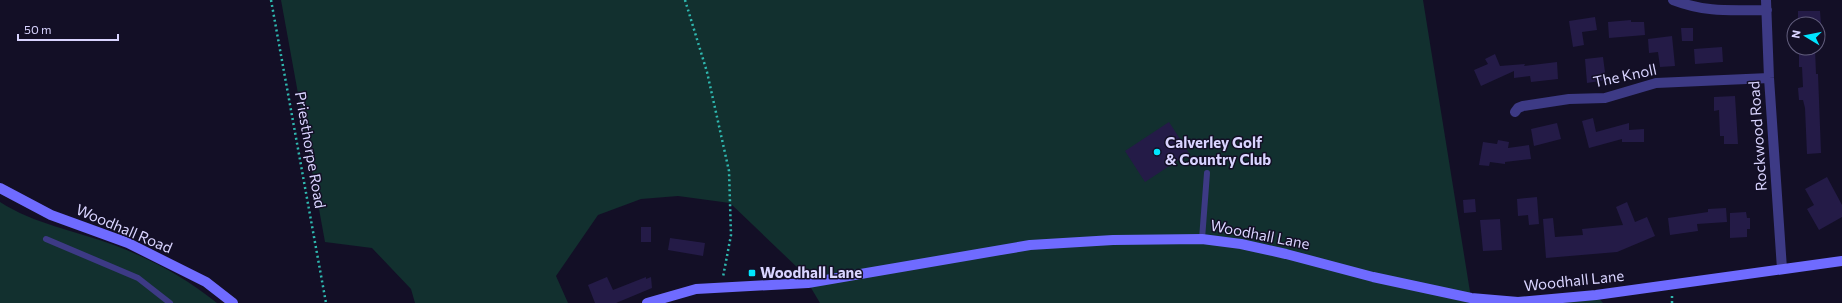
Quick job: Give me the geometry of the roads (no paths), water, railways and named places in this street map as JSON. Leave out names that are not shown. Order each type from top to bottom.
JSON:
[{"type":"street","points":[[1673,0],[1693,8],[1712,11],[1766,5]]},
{"type":"street","name":"Rockwood Road","points":[[1766,5],[1769,78],[1782,270]]},
{"type":"street","name":"The Knoll","points":[[1515,112],[1518,108],[1523,106],[1569,99],[1605,98],[1656,83],[1769,78]]},
{"type":"street","name":"Woodhall Road","points":[[0,188],[51,215],[128,244],[206,282],[233,303]]},
{"type":"street","name":"Woodhall Lane","points":[[646,303],[696,289],[808,283],[1030,245],[1113,240],[1202,239],[1241,244],[1271,250],[1373,277],[1471,298],[1518,302],[1596,295],[1842,261]]},
{"type":"lane","points":[[1202,239],[1207,173]]},
{"type":"lane","points":[[46,238],[138,278],[170,303]]},
{"type":"place","name":"Calverley Golf & Country Club","points":[[1157,152]]},
{"type":"place","name":"Woodhall Lane","points":[[752,273]]}]
